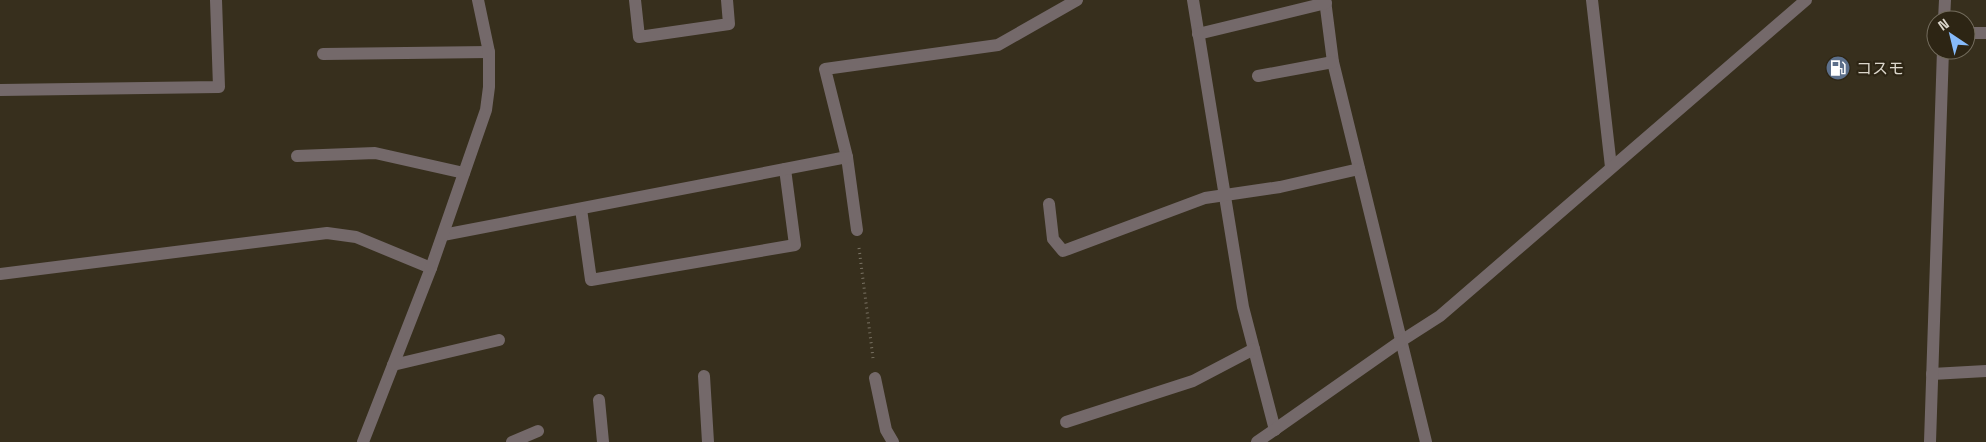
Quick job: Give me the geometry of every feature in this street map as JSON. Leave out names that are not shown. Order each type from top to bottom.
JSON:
[{"type":"street","points":[[0,90],[218,87],[216,0]]},
{"type":"street","points":[[363,442],[431,268],[486,110],[489,87],[489,52],[478,0]]},
{"type":"street","points":[[635,0],[639,37],[729,24],[727,0]]},
{"type":"street","points":[[857,230],[847,157],[825,69],[998,45],[1077,0]]},
{"type":"street","points":[[1193,0],[1243,307],[1275,430]]},
{"type":"street","points":[[1592,0],[1611,167]]},
{"type":"street","points":[[1257,442],[1440,316],[1806,0]]},
{"type":"street","points":[[1198,34],[1326,1],[1333,62],[1426,442]]},
{"type":"street","points":[[323,54],[489,52]]},
{"type":"street","points":[[1930,442],[1943,60]]},
{"type":"street","points":[[1258,76],[1333,62]]},
{"type":"street","points":[[297,156],[376,153],[464,173]]},
{"type":"street","points":[[443,235],[847,157]]},
{"type":"street","points":[[1049,204],[1053,239],[1063,251],[1206,198],[1225,197],[1280,187],[1359,169]]},
{"type":"street","points":[[580,208],[591,280],[795,245],[785,170]]},
{"type":"street","points":[[0,274],[327,233],[356,237],[431,268]]},
{"type":"street","points":[[393,365],[499,340]]},
{"type":"street","points":[[1066,422],[1194,381],[1254,349]]},
{"type":"street","points":[[1932,374],[1986,371]]},
{"type":"street","points":[[704,376],[708,442]]},
{"type":"street","points":[[875,378],[886,430],[893,442]]},
{"type":"street","points":[[599,400],[603,442]]},
{"type":"street","points":[[512,442],[538,431]]},
{"type":"path","points":[[857,230],[875,378]]},
{"type":"place","name":"コスモ","points":[[1838,68]]}]
